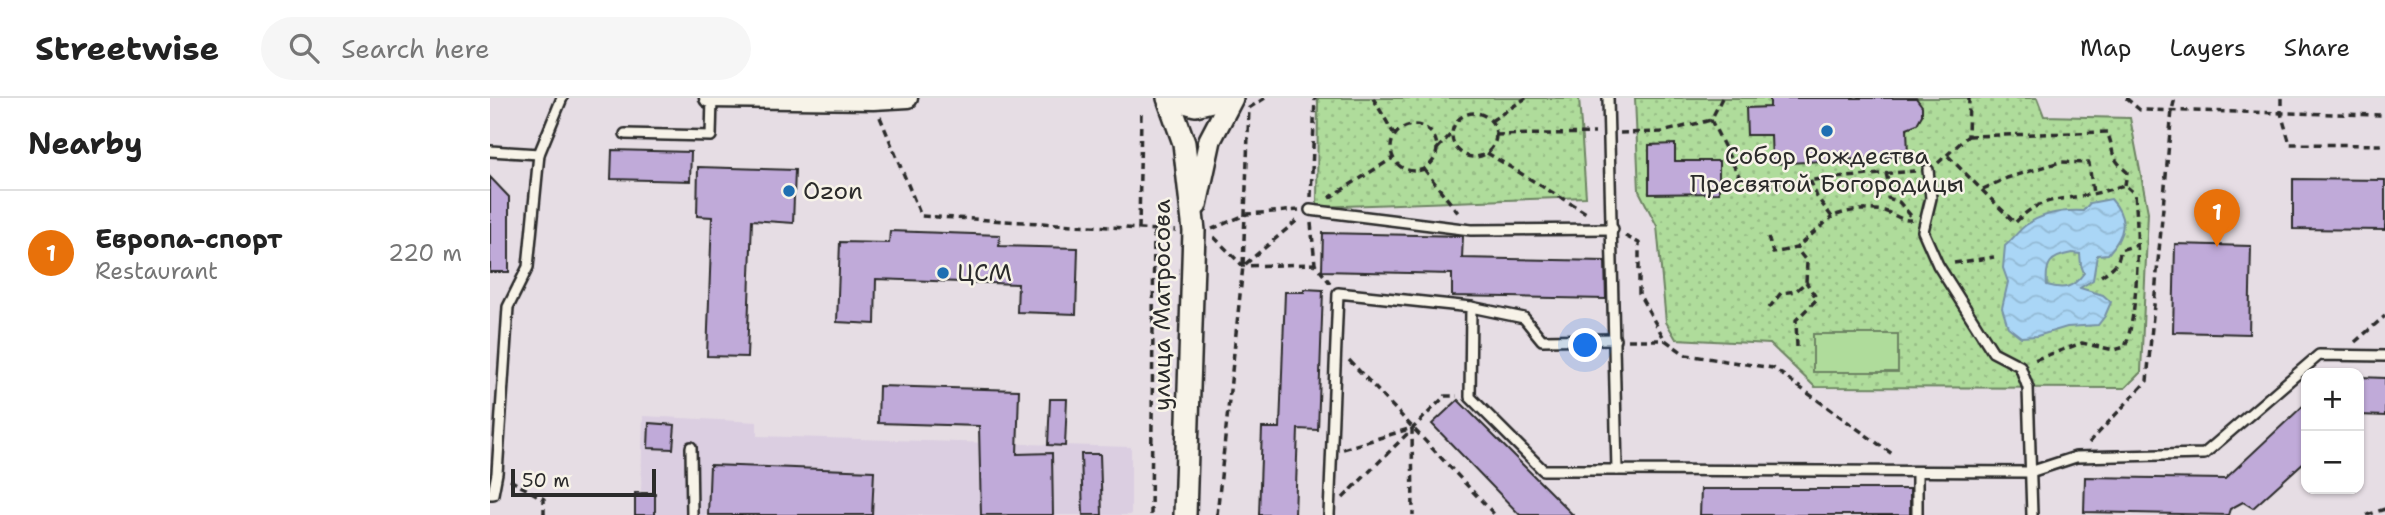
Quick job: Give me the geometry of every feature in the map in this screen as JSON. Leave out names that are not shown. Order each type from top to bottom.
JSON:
[{"type":"street","points":[[710,98],[908,98]]},
{"type":"street","points":[[1169,98],[1195,104],[1224,98]]},
{"type":"street","name":"улица Матросова","points":[[1169,98],[1184,143],[1193,226],[1185,515]]},
{"type":"street","points":[[1193,226],[1210,140],[1232,98]]},
{"type":"lane","points":[[490,494],[493,494],[497,473],[508,307],[528,267],[539,154],[562,98]]},
{"type":"lane","points":[[625,134],[711,136],[710,98]]},
{"type":"lane","points":[[1608,98],[1617,470]]},
{"type":"lane","points":[[490,151],[539,154]]},
{"type":"lane","points":[[1928,170],[1931,198],[1923,231],[1938,265],[1993,352],[2020,366],[2028,388],[2032,515]]},
{"type":"lane","points":[[1310,210],[1471,230],[1612,229]]},
{"type":"lane","points":[[1329,514],[1338,293],[1471,307],[1524,318],[1542,340],[1615,339]]},
{"type":"lane","points":[[1471,307],[1470,397],[1543,470],[2030,472],[2076,457],[2204,454],[2319,355],[2385,356]]},
{"type":"lane","points":[[691,447],[692,515]]},
{"type":"lane","points":[[1917,472],[1917,515]]},
{"type":"path","points":[[1217,515],[1243,266],[1249,108],[1265,98]]},
{"type":"path","points":[[1315,98],[1310,210],[1315,264],[1338,293]]},
{"type":"path","points":[[1373,98],[1394,134]]},
{"type":"path","points":[[1491,121],[1526,98]]},
{"type":"path","points":[[1496,135],[1662,132],[1711,120],[1722,98]]},
{"type":"path","points":[[1968,136],[1969,98]]},
{"type":"path","points":[[2126,98],[2140,110],[2385,115]]},
{"type":"path","points":[[2076,457],[2147,381],[2175,98]]},
{"type":"path","points":[[2281,98],[2281,113],[2290,144],[2385,145]]},
{"type":"path","points":[[873,100],[921,216],[1154,231],[1193,226]]},
{"type":"path","points":[[1139,229],[1142,114]]},
{"type":"path","points":[[1437,149],[1435,138],[1423,126],[1406,126],[1394,134],[1391,146],[1393,158],[1399,166],[1406,170],[1424,169],[1451,134],[1455,122],[1467,114],[1480,114],[1491,121],[1496,135],[1494,146],[1487,153],[1475,158],[1463,155],[1455,149],[1451,134]]},
{"type":"path","points":[[1711,120],[1744,186],[1928,170],[1948,156],[1968,136],[2107,132],[2111,152],[2127,173],[2125,185]]},
{"type":"path","points":[[1487,153],[1639,243],[1639,294],[1665,340],[1686,355],[1773,368],[1917,472]]},
{"type":"path","points":[[1948,156],[2015,223],[2029,208],[2060,198],[2093,194],[2125,185]]},
{"type":"path","points":[[1243,266],[1310,210],[1393,158]]},
{"type":"path","points":[[1983,189],[2007,178],[2060,162],[2089,163],[2093,194]]},
{"type":"path","points":[[1424,169],[1471,230]]},
{"type":"path","points":[[1768,237],[1773,253],[1797,247],[1832,217],[1845,211],[1885,211],[1903,220],[1914,219],[1899,202],[1888,198],[1886,173]]},
{"type":"path","points":[[1810,180],[1816,197],[1832,217]]},
{"type":"path","points":[[2020,366],[2082,343],[2114,350],[2125,347],[2132,330],[2137,245],[2136,194],[2125,185]]},
{"type":"path","points":[[1310,210],[1247,214],[1207,231],[1243,266],[1315,264]]},
{"type":"path","points":[[1151,515],[1154,231]]},
{"type":"path","points":[[2101,276],[2120,259],[2120,250],[2137,245]]},
{"type":"path","points":[[1797,247],[1807,262],[1806,282],[1817,299],[1796,320],[1797,347]]},
{"type":"path","points":[[1938,265],[1994,257]]},
{"type":"path","points":[[1769,308],[1781,293],[1797,290],[1806,282]]},
{"type":"path","points":[[2339,355],[2385,316]]},
{"type":"path","points":[[1615,339],[1665,340]]},
{"type":"path","points":[[1335,345],[1495,515]]},
{"type":"path","points":[[1329,514],[1445,396],[1470,397]]},
{"type":"path","points":[[1331,453],[1412,428]]},
{"type":"path","points":[[1412,428],[1413,515]]},
{"type":"path","points":[[497,473],[544,499],[544,515]]},
{"type":"path","points":[[2367,515],[2385,509]]},
{"type":"shaded area","points":[[643,416],[757,422],[757,436],[1131,447],[1131,515],[656,515],[656,491],[641,491]]},
{"type":"green space","points":[[1318,98],[1579,98],[1586,197],[1317,207]]},
{"type":"green space","points":[[1635,98],[2037,98],[2044,116],[2130,118],[2148,212],[2141,372],[2125,388],[1815,387],[1770,344],[1676,339],[1666,322],[1657,226],[1639,191]]},
{"type":"green space","points":[[1813,334],[1898,334],[1898,372],[1813,372]]},
{"type":"water","points":[[2111,199],[2121,213],[2123,227],[2108,254],[2097,255],[2093,280],[2080,288],[2103,295],[2111,302],[2105,316],[2098,325],[2067,327],[2037,336],[2021,337],[2008,327],[2002,308],[2008,282],[2003,268],[2005,246],[2032,221],[2068,211],[2083,211],[2090,203]],"holes":[[[2072,253],[2080,254],[2084,273],[2076,282],[2063,287],[2047,285],[2050,262]]]},
{"type":"building","name":"Собор Рождества Пресвятой Богородицы","points":[[1770,98],[1916,98],[1922,106],[1922,115],[1917,124],[1907,128],[1908,156],[1772,164],[1771,135],[1747,135],[1746,108],[1770,107]]},
{"type":"building","points":[[1675,144],[1675,161],[1719,161],[1719,193],[1649,194],[1649,145]]},
{"type":"building","points":[[612,150],[691,152],[690,181],[611,179]]},
{"type":"building","points":[[698,167],[795,170],[793,223],[752,220],[747,357],[707,356],[712,217],[697,216]]},
{"type":"building","points":[[490,177],[509,197],[509,272],[490,272]]},
{"type":"building","points":[[2293,179],[2385,180],[2385,230],[2293,229]]},
{"type":"building","name":"ЦСМ","points":[[890,231],[1000,235],[999,246],[1078,248],[1076,314],[1017,312],[1018,284],[876,279],[875,324],[837,322],[840,242],[889,243]]},
{"type":"building","points":[[1323,233],[1463,236],[1462,258],[1605,261],[1606,299],[1452,296],[1452,274],[1322,271]]},
{"type":"building","points":[[2175,244],[2251,246],[2249,334],[2173,332]]},
{"type":"building","points":[[1304,289],[1323,290],[1318,430],[1298,429],[1295,515],[1259,515],[1262,428],[1280,428],[1285,292],[1304,292]]},
{"type":"building","points":[[2364,377],[2385,378],[2385,416],[2364,415]]},
{"type":"building","points":[[879,386],[1019,390],[1017,454],[1052,453],[1053,515],[981,515],[979,426],[878,423]]},
{"type":"building","points":[[1050,399],[1067,399],[1065,446],[1048,445]]},
{"type":"building","points":[[1458,400],[1573,515],[1520,515],[1432,424]]},
{"type":"building","points":[[2301,408],[2301,465],[2253,508],[2243,502],[2230,509],[2228,515],[2084,512],[2085,477],[2225,479]]},
{"type":"building","points":[[649,423],[675,425],[673,449],[648,448]]},
{"type":"building","points":[[1081,454],[1100,454],[1102,515],[1083,515]]},
{"type":"building","points":[[710,465],[874,471],[872,515],[708,515]]},
{"type":"building","points":[[1701,489],[1910,489],[1910,515],[1700,515]]},
{"type":"building","points":[[635,493],[655,493],[655,515],[635,515]]},
{"type":"place","name":"Собор Рождества Пресвятой Богородицы","points":[[1827,131]]},
{"type":"place","name":"Ozon","points":[[789,191]]},
{"type":"place","name":"Европа-спорт","points":[[2217,247]]},
{"type":"place","name":"ЦСМ","points":[[943,273]]}]
